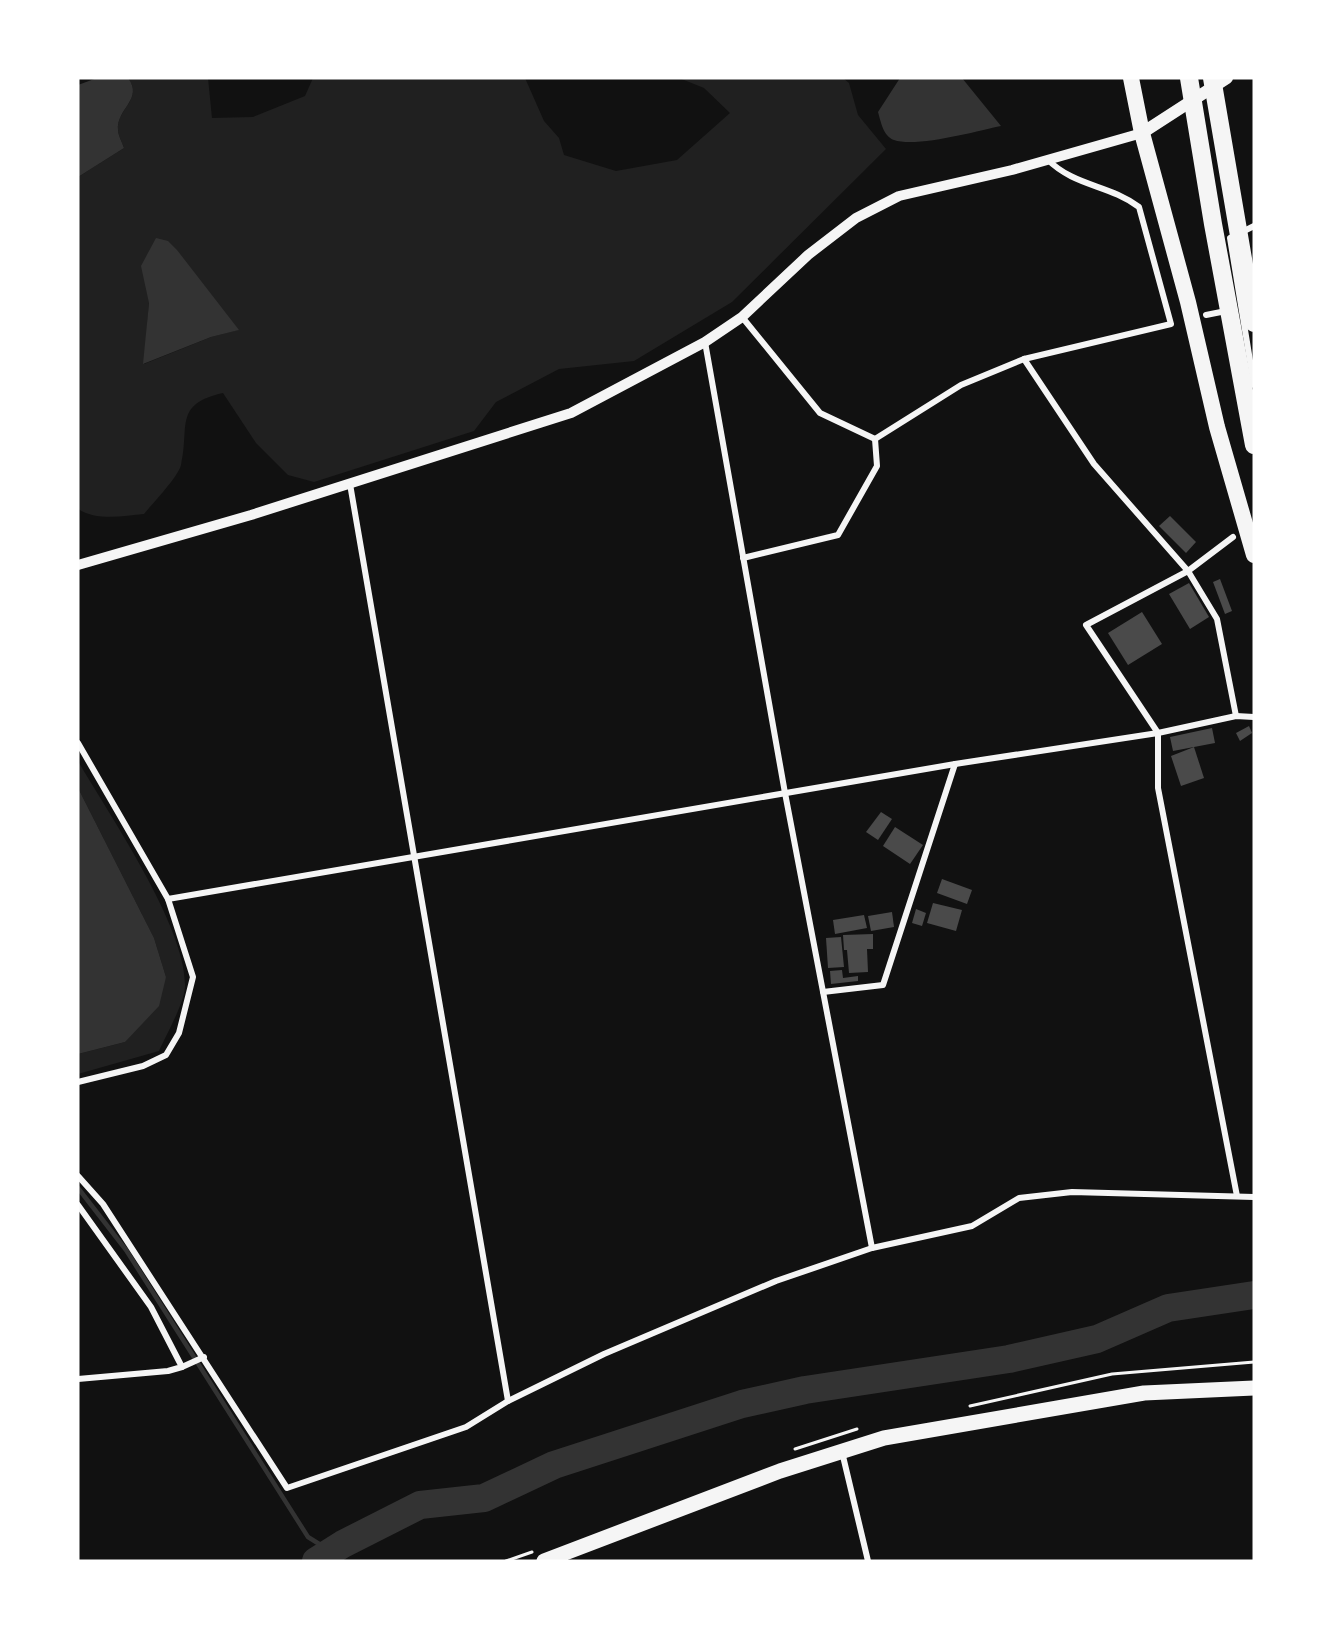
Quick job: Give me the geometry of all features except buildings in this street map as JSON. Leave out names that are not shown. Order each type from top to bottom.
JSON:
[{"type":"highway","points":[[1131,78],[1142,133],[1188,302],[1217,427],[1254,555]]},
{"type":"highway","points":[[1189,78],[1254,445]]},
{"type":"highway","points":[[1212,78],[1254,323]]},
{"type":"main road","points":[[1142,133],[1227,78]]},
{"type":"main road","points":[[544,1561],[780,1471],[884,1438],[1144,1393],[1254,1388]]},
{"type":"street","points":[[78,565],[350,484],[571,413],[705,342],[742,317],[808,255],[856,218],[899,196],[1142,133]]},
{"type":"street","points":[[875,439],[961,385],[1024,359],[1171,324],[1138,207],[1125,196],[1062,174],[1047,159]]},
{"type":"street","points":[[1254,226],[1230,238],[1254,385]]},
{"type":"street","points":[[1206,315],[1241,307]]},
{"type":"street","points":[[742,317],[820,413],[875,439]]},
{"type":"street","points":[[705,342],[785,793],[872,1248]]},
{"type":"street","points":[[1024,359],[1094,464],[1188,571],[1217,619],[1236,716]]},
{"type":"street","points":[[743,558],[838,535],[877,466],[875,439]]},
{"type":"street","points":[[350,484],[508,1401]]},
{"type":"street","points":[[1233,537],[1188,571],[1086,625],[1158,733],[1158,788],[1237,1196]]},
{"type":"street","points":[[168,899],[955,764],[1158,733],[1236,716],[1254,717]]},
{"type":"street","points":[[78,743],[168,899],[194,977],[179,1033],[166,1055],[144,1065],[78,1082]]},
{"type":"street","points":[[824,992],[883,985],[955,764]]},
{"type":"street","points":[[78,1176],[103,1204],[287,1488],[466,1427],[508,1401],[604,1354],[776,1281],[872,1248],[972,1226],[1019,1198],[1072,1192],[1254,1197]]},
{"type":"street","points":[[78,1205],[151,1307],[185,1366]]},
{"type":"street","points":[[78,1379],[168,1371],[202,1358]]},
{"type":"street","points":[[842,1451],[868,1561]]},
{"type":"shaded area","points":[[97,78],[128,78],[132,85],[131,98],[119,123],[118,132],[124,148],[78,177],[78,85]]},
{"type":"shaded area","points":[[128,78],[208,78],[212,118],[253,117],[305,96],[313,78],[525,78],[544,121],[559,138],[564,155],[616,171],[677,160],[730,113],[704,88],[679,78],[843,78],[849,83],[858,115],[886,149],[732,302],[634,361],[559,369],[496,402],[474,431],[314,482],[288,475],[256,443],[223,393],[207,398],[190,411],[179,470],[144,514],[102,516],[85,513],[78,509],[78,177],[124,148],[118,132],[119,123],[131,98],[132,85]],"holes":[[[149,303],[238,330],[211,337],[144,364]]]},
{"type":"shaded area","points":[[900,78],[962,78],[1001,126],[917,142],[894,140],[885,132],[878,112]]},
{"type":"shaded area","points":[[156,238],[168,241],[177,250],[239,330],[211,337],[143,364],[149,303],[141,266]]},
{"type":"shaded area","points":[[78,761],[126,840],[160,903],[182,962],[185,987],[178,1011],[159,1051],[78,1074],[78,1054],[125,1042],[166,977],[154,938],[78,788]]},
{"type":"shaded area","points":[[78,788],[154,938],[166,977],[159,1006],[125,1042],[78,1054]]},
{"type":"waterway","points":[[78,1188],[126,1250],[308,1537],[324,1547],[343,1544]]},
{"type":"waterway","points":[[316,1561],[343,1544],[420,1505],[484,1498],[554,1465],[742,1404],[805,1390],[1009,1359],[1097,1339],[1168,1308],[1254,1295]]}]
